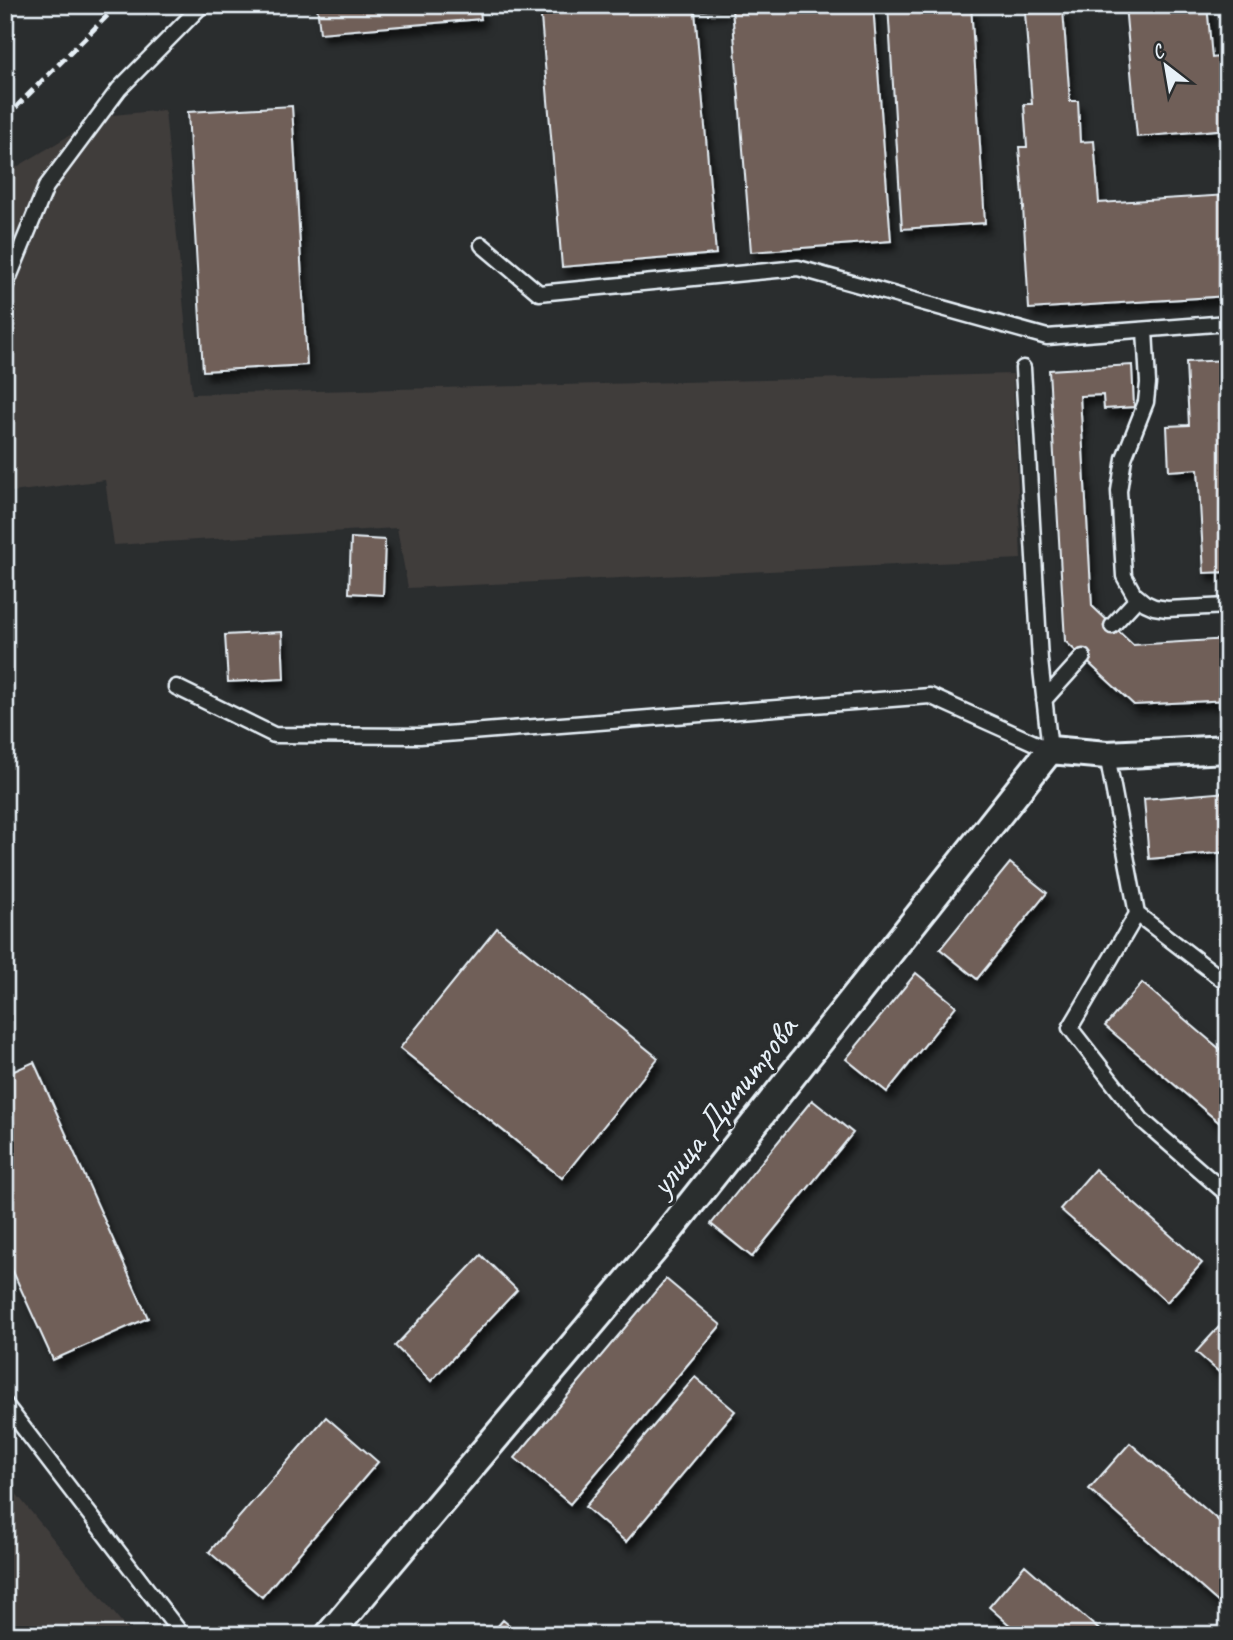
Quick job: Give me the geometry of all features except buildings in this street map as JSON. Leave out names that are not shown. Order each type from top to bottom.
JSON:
[{"type":"street","points":[[1050,750],[1107,755],[1228,749]]},
{"type":"street","name":"улица Димитрова","points":[[329,1635],[662,1240],[1050,750]]},
{"type":"lane","points":[[5,287],[47,187],[119,89],[202,5]]},
{"type":"lane","points":[[482,245],[539,293],[799,268],[1048,337],[1228,323]]},
{"type":"lane","points":[[1144,330],[1148,383],[1146,402],[1127,450],[1119,491],[1124,576],[1130,590],[1154,607],[1167,609],[1228,606]]},
{"type":"lane","points":[[1023,368],[1040,660],[1050,750]]},
{"type":"lane","points":[[1112,626],[1138,598]]},
{"type":"lane","points":[[1044,699],[1083,657]]},
{"type":"lane","points":[[176,687],[274,735],[420,736],[930,696],[1050,750]]},
{"type":"lane","points":[[1107,755],[1137,914],[1070,1028],[1142,1120],[1228,1195]]},
{"type":"lane","points":[[1137,914],[1228,984]]},
{"type":"lane","points":[[5,1404],[182,1635]]},
{"type":"shaded area","points":[[165,110],[192,394],[1013,374],[1021,559],[408,588],[397,528],[114,545],[105,480],[5,493],[5,174],[102,116]]},
{"type":"shaded area","points":[[5,1480],[132,1635],[5,1635]]},
{"type":"railway","points":[[5,118],[118,5]]}]
